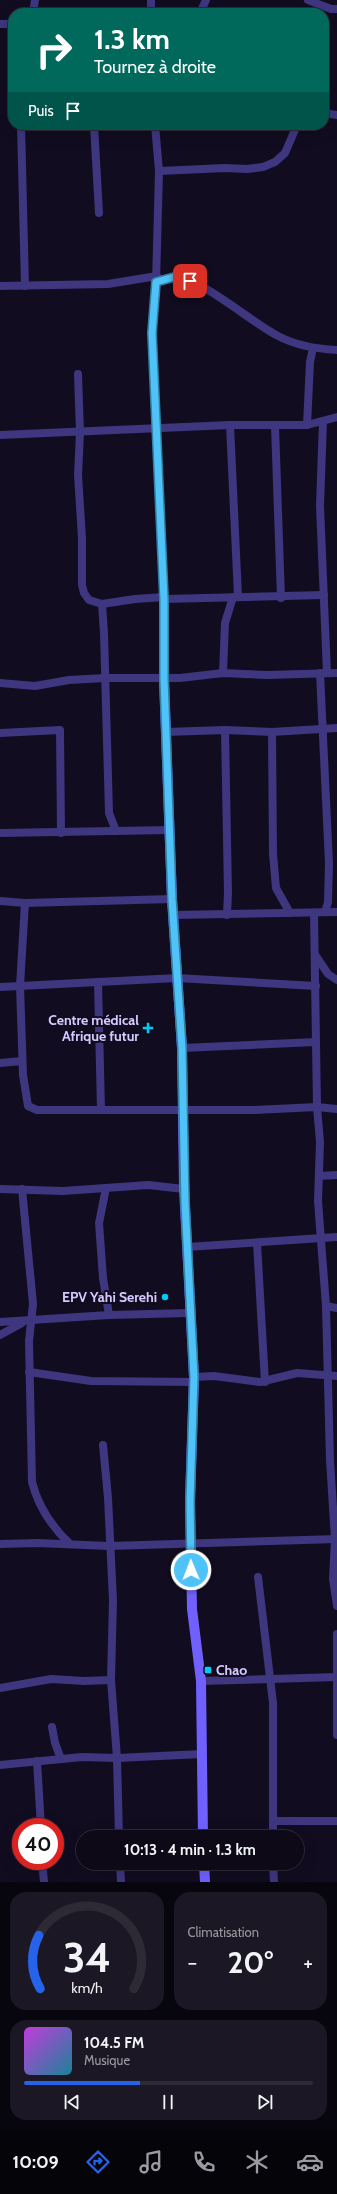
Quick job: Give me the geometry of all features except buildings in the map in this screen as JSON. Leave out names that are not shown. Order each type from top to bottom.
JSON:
[{"type":"street","points":[[308,0],[318,8]]},
{"type":"street","points":[[21,130],[25,286]]},
{"type":"street","points":[[94,130],[99,213]]},
{"type":"street","points":[[155,130],[159,171],[157,279],[152,333],[164,598],[164,679],[172,899],[182,1048],[184,1189],[189,1313],[194,1379],[190,1501],[192,1609],[201,1681],[203,1830]]},
{"type":"street","points":[[159,171],[225,168],[247,169],[263,167],[274,162],[285,153],[295,130]]},
{"type":"street","points":[[0,286],[79,283],[108,284],[127,279],[157,279],[174,277],[190,281],[210,291],[250,320],[278,336],[313,348],[337,350]]},
{"type":"street","points":[[307,424],[310,362],[313,348]]},
{"type":"street","points":[[78,374],[80,433],[78,475],[82,538],[82,585],[89,600],[102,604],[135,599],[236,596],[281,598],[324,595]]},
{"type":"street","points":[[0,435],[80,433],[230,425],[275,426],[307,424],[337,417]]},
{"type":"street","points":[[323,421],[320,506],[324,595],[322,729],[333,862],[328,902],[325,912]]},
{"type":"street","points":[[223,673],[225,623],[236,596],[230,425]]},
{"type":"street","points":[[275,426],[281,598]]},
{"type":"street","points":[[102,604],[109,813],[116,831]]},
{"type":"street","points":[[0,683],[35,686],[69,680],[105,678],[164,679],[223,673],[267,675],[337,673]]},
{"type":"street","points":[[166,732],[225,730],[272,732],[337,728]]},
{"type":"street","points":[[0,733],[60,730],[61,833]]},
{"type":"street","points":[[225,730],[228,893],[227,915]]},
{"type":"street","points":[[272,732],[273,854],[276,888],[290,913]]},
{"type":"street","points":[[0,833],[142,832],[170,830]]},
{"type":"street","points":[[0,901],[26,903],[172,899]]},
{"type":"street","points":[[26,903],[20,986],[22,1061],[28,1106],[37,1110],[254,1110],[317,1107],[337,1109]]},
{"type":"street","points":[[173,915],[337,912]]},
{"type":"street","points":[[314,913],[316,954],[317,1107],[320,1142],[318,1201],[326,1306],[331,1500],[336,1539],[333,1579],[337,1606]]},
{"type":"street","points":[[316,954],[328,974],[337,980]]},
{"type":"street","points":[[0,987],[178,978],[316,986]]},
{"type":"street","points":[[98,982],[101,1110]]},
{"type":"street","points":[[182,1048],[316,1042]]},
{"type":"street","points":[[0,1064],[22,1061]]},
{"type":"street","points":[[319,1176],[337,1175]]},
{"type":"street","points":[[0,1189],[63,1190],[148,1184],[184,1189]]},
{"type":"street","points":[[106,1188],[99,1222],[103,1278],[109,1315]]},
{"type":"street","points":[[22,1189],[32,1291],[29,1320],[29,1372],[34,1487],[51,1522],[70,1544]]},
{"type":"street","points":[[187,1247],[337,1237]]},
{"type":"street","points":[[258,1243],[265,1382]]},
{"type":"street","points":[[326,1306],[337,1308]]},
{"type":"street","points":[[0,1322],[109,1315],[189,1313]]},
{"type":"street","points":[[0,1335],[29,1320]]},
{"type":"street","points":[[29,1372],[91,1381],[194,1379],[214,1376],[265,1382],[289,1374],[337,1376]]},
{"type":"street","points":[[103,1445],[108,1498],[109,1546],[113,1600],[111,1680],[117,1758],[119,1830]]},
{"type":"street","points":[[0,1544],[70,1544],[109,1546],[336,1539]]},
{"type":"street","points":[[258,1576],[271,1680],[273,1711],[273,1830]]},
{"type":"street","points":[[337,1634],[337,1735]]},
{"type":"street","points":[[201,1681],[336,1677]]},
{"type":"street","points":[[0,1688],[51,1679],[84,1681],[111,1680]]},
{"type":"street","points":[[52,1727],[55,1743],[62,1759]]},
{"type":"street","points":[[0,1765],[82,1757],[117,1758],[202,1754]]},
{"type":"street","points":[[37,1761],[40,1818]]},
{"type":"street","points":[[274,1821],[337,1821]]},
{"type":"street","points":[[43,1870],[44,1882]]},
{"type":"street","points":[[120,1870],[121,1882]]},
{"type":"street","points":[[204,1870],[205,1882]]},
{"type":"street","points":[[273,1870],[274,1882]]},
{"type":"place","name":"Centre médical Afrique futur","points":[[148,1028]]},
{"type":"place","name":"EPV Yahi Serehi","points":[[165,1297]]},
{"type":"place","name":"Chao","points":[[208,1670]]},
{"type":"route","points":[[190,281],[174,277],[156,282],[152,333],[164,599],[164,679],[172,899],[182,1048],[189,1313],[194,1377],[190,1501],[191,1570]]}]
